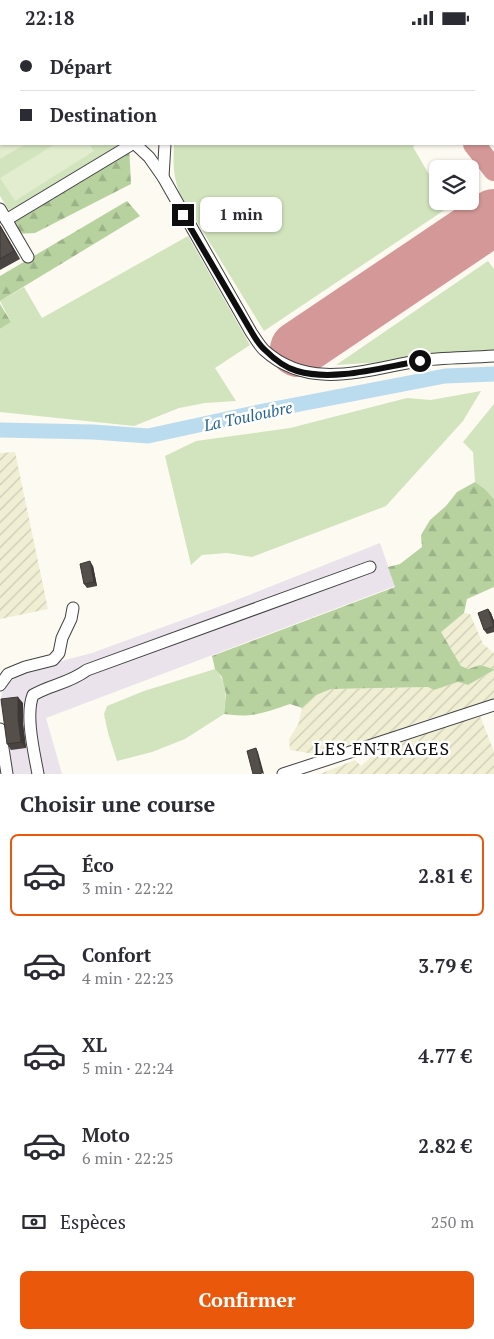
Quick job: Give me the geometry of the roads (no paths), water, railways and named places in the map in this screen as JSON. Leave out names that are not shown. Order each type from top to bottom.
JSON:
[{"type":"street","points":[[6,220],[130,145]]},
{"type":"street","points":[[136,145],[163,177],[251,331],[263,349],[278,361],[296,371],[322,376],[420,361],[494,356]]},
{"type":"street","points":[[163,177],[165,145]]},
{"type":"street","points":[[0,209],[28,257]]},
{"type":"street","points":[[38,774],[31,729],[30,702],[33,695],[40,690],[74,679],[87,670],[370,567]]},
{"type":"street","points":[[0,685],[8,674],[24,667],[53,660],[59,653],[62,638],[71,619],[73,608]]},
{"type":"street","points":[[283,774],[494,705]]},
{"type":"street","points":[[0,729],[7,774]]},
{"type":"waterway","name":"La Touloubre","points":[[0,430],[93,432],[148,436],[254,413],[445,376],[494,374]]},
{"type":"district","name":"LES ENTRAGES","points":[[382,748]]}]
